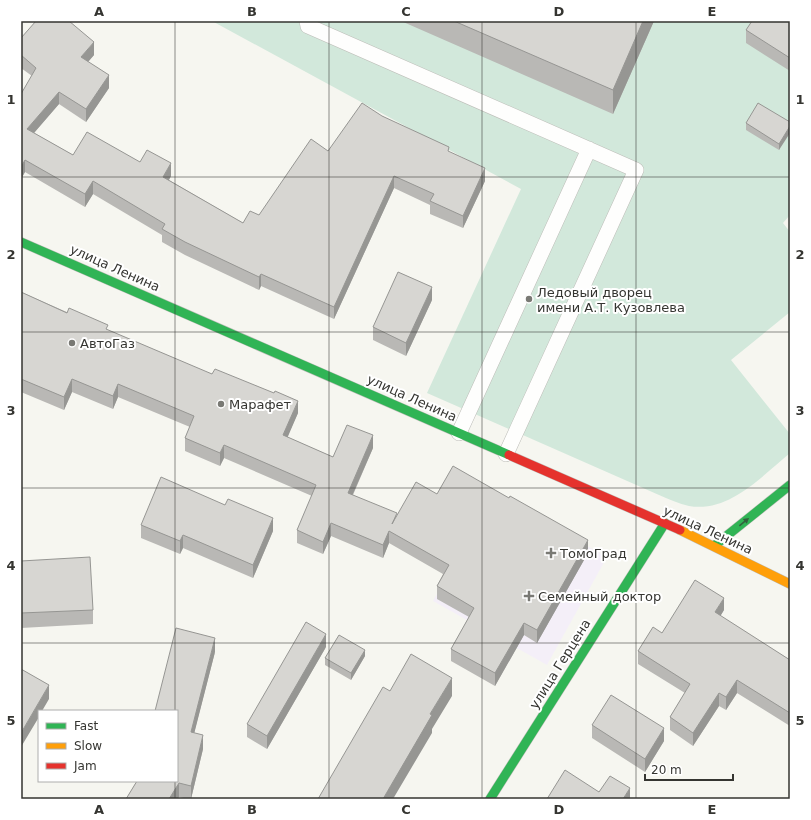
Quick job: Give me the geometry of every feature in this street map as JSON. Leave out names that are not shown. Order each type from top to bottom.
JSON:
[{"type":"main road","name":"улица Ленина","points":[[21,242],[665,523],[790,584]]},
{"type":"main road","points":[[714,546],[790,485]]},
{"type":"main road","name":"улица Герцена","points":[[490,799],[665,523]]},
{"type":"lane","points":[[307,21],[308,26],[636,170],[506,454]]},
{"type":"lane","points":[[458,433],[589,149]]},
{"type":"shaded area","points":[[493,494],[607,557],[547,665],[433,601]]},
{"type":"green space","name":"Ледовый дворец имени А.Т. Кузовлева","points":[[212,21],[790,21],[790,215],[783,223],[790,232],[790,312],[731,360],[790,434],[790,453],[756,482],[731,498],[718,504],[704,507],[689,506],[659,495],[427,393],[521,189]]},
{"type":"building","points":[[36,21],[69,21],[94,42],[81,57],[109,75],[86,109],[59,92],[27,129],[73,155],[87,132],[140,162],[147,150],[171,163],[163,177],[243,223],[250,211],[259,215],[311,139],[328,151],[362,103],[382,116],[449,147],[448,151],[485,168],[463,216],[430,201],[434,194],[394,176],[334,307],[261,274],[259,277],[185,242],[162,229],[165,224],[93,181],[85,194],[25,160],[21,167],[21,94],[36,68],[21,55],[21,38]]},
{"type":"building","points":[[454,21],[643,21],[613,90]]},
{"type":"building","points":[[752,21],[790,21],[790,58],[746,30]]},
{"type":"building","points":[[758,103],[790,122],[790,126],[779,144],[746,123]]},
{"type":"building","points":[[398,272],[432,287],[406,343],[373,327]]},
{"type":"building","points":[[21,292],[67,313],[69,308],[108,325],[106,329],[212,374],[215,369],[298,401],[283,435],[333,457],[347,425],[373,435],[348,493],[397,513],[392,524],[416,482],[437,494],[453,466],[588,540],[537,630],[524,623],[495,673],[451,649],[474,608],[437,586],[449,565],[389,531],[383,545],[331,523],[323,542],[297,530],[316,485],[224,445],[220,453],[185,438],[194,416],[118,384],[113,396],[72,379],[64,397],[21,379]]},
{"type":"building","points":[[161,477],[225,505],[228,499],[273,518],[253,565],[183,535],[180,541],[141,525]]},
{"type":"building","points":[[90,557],[93,610],[21,613],[21,561]]},
{"type":"building","points":[[695,580],[724,598],[715,612],[790,660],[790,713],[737,680],[726,697],[719,693],[693,733],[670,717],[690,684],[638,651],[653,627],[662,633]]},
{"type":"building","points":[[306,622],[326,634],[267,736],[247,724]]},
{"type":"building","points":[[176,628],[215,638],[191,732],[203,735],[191,786],[179,783],[169,799],[126,799],[136,782],[178,782],[178,710],[155,710]]},
{"type":"building","points":[[339,635],[365,650],[351,673],[325,658]]},
{"type":"building","points":[[411,654],[452,678],[430,714],[432,715],[383,799],[318,799],[383,687],[390,691]]},
{"type":"building","points":[[21,669],[49,685],[21,733]]},
{"type":"building","points":[[611,695],[664,728],[645,759],[592,725]]},
{"type":"building","points":[[565,770],[599,792],[610,776],[630,788],[623,799],[547,799]]},
{"type":"traffic: fast","points":[[21,242],[509,455]]},
{"type":"traffic: fast","points":[[714,546],[790,485]]},
{"type":"traffic: fast","points":[[490,799],[665,523]]},
{"type":"traffic: slow","points":[[680,530],[790,584]]},
{"type":"traffic: jam","points":[[509,455],[680,530]]},
{"type":"place","name":"Ледовый дворец имени А.Т. Кузовлева","points":[[529,299]]},
{"type":"place","name":"АвтоГаз","points":[[72,343]]},
{"type":"place","name":"Марафет","points":[[221,404]]},
{"type":"place","name":"ТомоГрад","points":[[551,553]]},
{"type":"place","name":"Семейный доктор","points":[[529,596]]}]
